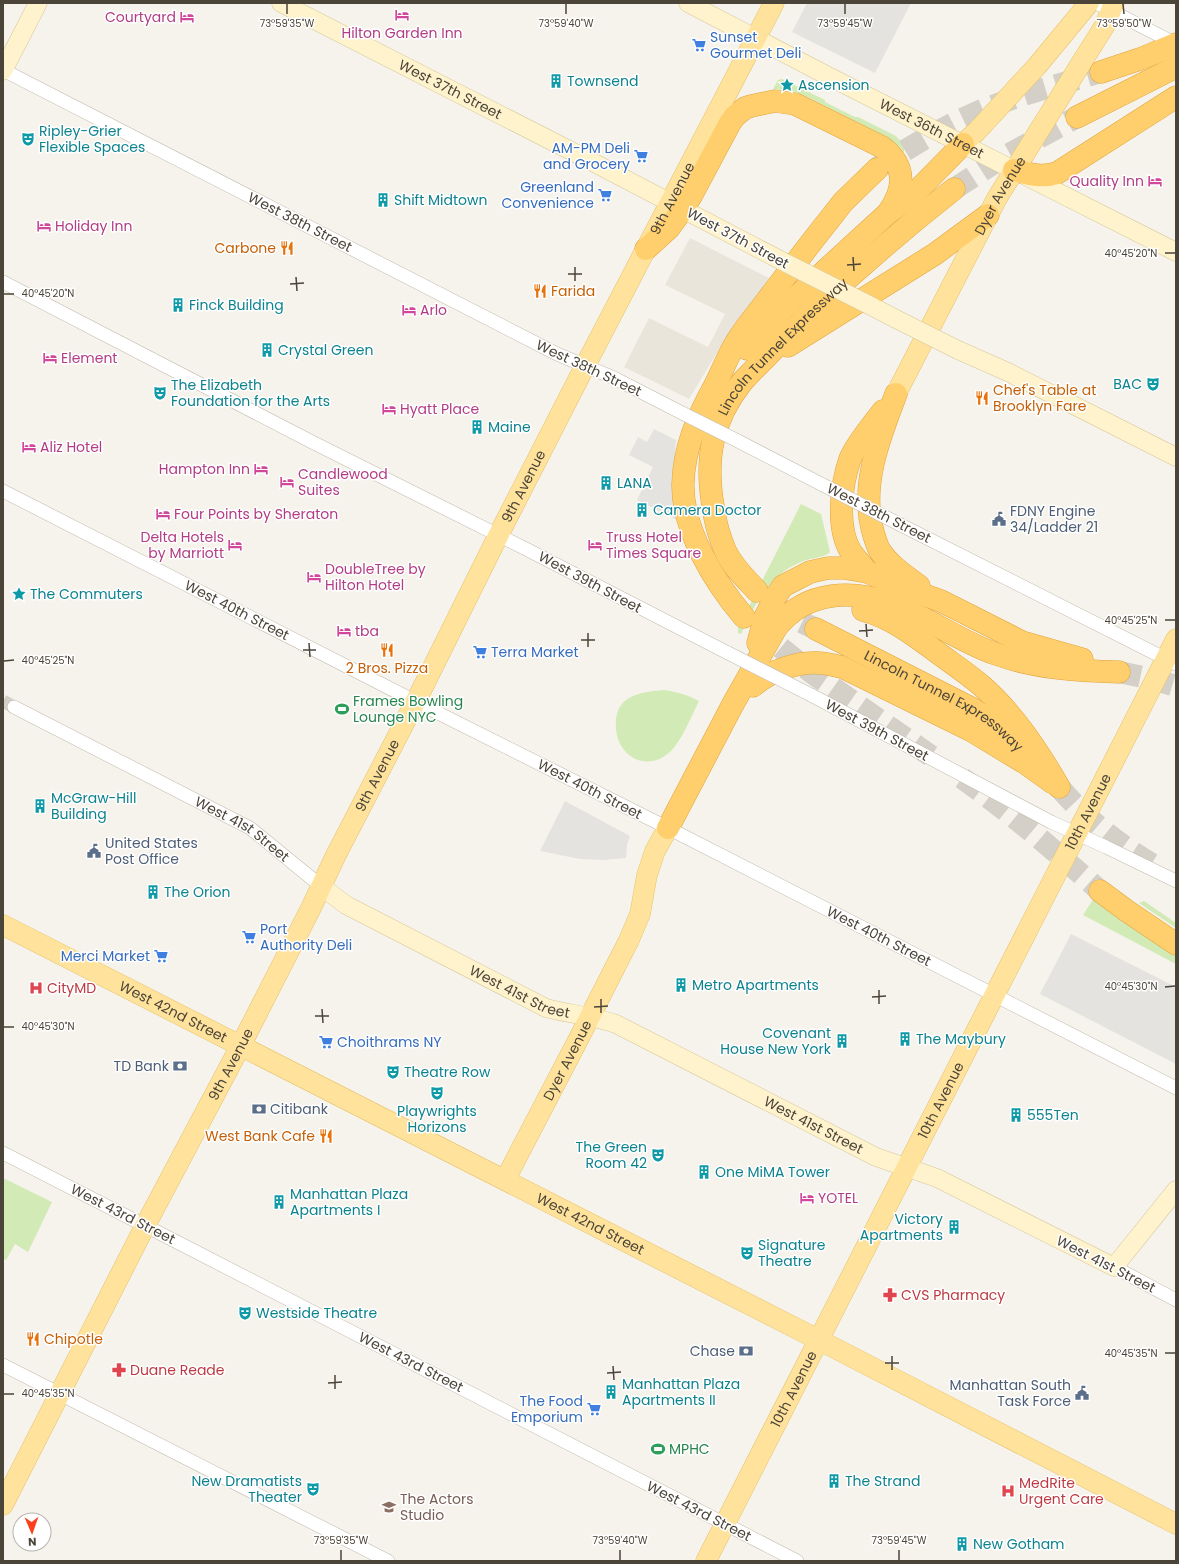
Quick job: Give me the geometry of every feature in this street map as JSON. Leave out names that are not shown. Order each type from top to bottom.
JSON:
[{"type":"highway","points":[[1101,72],[1140,59],[1171,41]]},
{"type":"highway","points":[[1077,118],[1176,67]]},
{"type":"highway","points":[[1014,170],[1038,176],[1048,176],[1057,173],[1176,97]]},
{"type":"highway","points":[[646,250],[669,228],[677,206],[735,116],[751,106],[775,101],[801,106],[882,147],[892,155],[900,172],[901,185],[897,198],[888,213]]},
{"type":"highway","points":[[713,388],[780,311],[888,213],[913,195],[963,144]]},
{"type":"highway","name":"Lincoln Tunnel Expressway","points":[[744,617],[717,581],[706,561],[695,536],[686,504],[683,484],[694,428],[700,412],[737,340],[828,220],[843,202],[877,169]]},
{"type":"highway","name":"Lincoln Tunnel Expressway","points":[[757,591],[735,565],[726,551],[716,526],[711,496],[709,467],[712,439],[720,417],[734,393],[751,372],[765,360],[804,320],[915,219],[954,189]]},
{"type":"highway","points":[[765,360],[811,333],[935,254],[988,215]]},
{"type":"highway","points":[[866,572],[850,551],[844,533],[842,517],[843,487],[851,458],[869,429],[896,394]]},
{"type":"highway","points":[[896,394],[886,420],[869,484],[868,503],[871,522],[880,550],[888,561],[900,572],[941,601]]},
{"type":"highway","name":"Lincoln Tunnel Expressway","points":[[687,459],[691,494],[697,512],[703,526],[714,540],[726,551]]},
{"type":"highway","points":[[668,828],[733,704],[750,674],[776,628],[783,618],[794,610],[821,597],[853,595],[875,598],[891,603],[978,647],[1017,660],[1083,671],[1118,672],[1081,659],[1022,642],[941,601],[866,572],[844,568],[828,568],[810,572],[783,586],[765,617],[750,674]]},
{"type":"highway","points":[[750,674],[775,648],[788,631],[807,616],[819,611],[847,608],[862,609],[877,613],[910,632],[982,686],[998,702],[1038,751],[1058,787]]},
{"type":"highway","name":"Lincoln Tunnel Expressway","points":[[816,630],[984,716],[1010,738],[1058,787]]},
{"type":"highway","points":[[733,704],[760,681],[776,672],[796,665],[819,663],[842,667],[972,731],[1025,763],[1058,787]]},
{"type":"highway","points":[[1100,891],[1176,944]]},
{"type":"main road","points":[[3,70],[38,3]]},
{"type":"main road","name":"West 37th Street","points":[[281,3],[896,319],[958,350],[1010,373],[1176,457]]},
{"type":"main road","name":"West 36th Street","points":[[688,3],[1176,252]]},
{"type":"main road","name":"9th Avenue","points":[[677,206],[755,38],[774,3]]},
{"type":"main road","points":[[963,144],[977,131],[1037,66],[1089,3]]},
{"type":"main road","name":"Dyer Avenue","points":[[896,394],[988,215],[1014,170],[1105,25],[1107,6]]},
{"type":"main road","name":"9th Avenue","points":[[3,1505],[145,1226],[241,1045],[416,702],[584,366],[646,250]]},
{"type":"main road","name":"10th Avenue","points":[[706,1561],[1077,834],[1171,662],[1176,639]]},
{"type":"main road","name":"Dyer Avenue","points":[[505,1180],[629,940],[640,914],[647,875],[653,857],[668,828]]},
{"type":"main road","name":"West 41st Street","points":[[321,886],[346,905],[546,1008],[572,1015],[602,1019],[616,1024],[876,1157],[938,1178],[1114,1267]]},
{"type":"main road","name":"West 42nd Street","points":[[3,925],[819,1340],[1176,1524]]},
{"type":"main road","points":[[1114,1267],[1176,1190]]},
{"type":"street","points":[[1107,6],[1171,41]]},
{"type":"street","name":"West 38th Street","points":[[3,70],[557,354],[614,378],[1171,662]]},
{"type":"street","name":"West 39th Street","points":[[3,282],[312,442],[499,534],[811,695],[1051,822],[1176,881]]},
{"type":"street","name":"West 40th Street","points":[[3,491],[416,702],[668,828],[1176,1088]]},
{"type":"street","name":"West 41st Street","points":[[14,707],[250,828],[321,886]]},
{"type":"street","name":"West 43rd Street","points":[[3,1153],[797,1561]]},
{"type":"street","name":"West 41st Street","points":[[1114,1267],[1176,1300]]},
{"type":"street","points":[[3,1365],[388,1561]]},
{"type":"shaded area","points":[[807,3],[911,3],[875,73],[792,32]]},
{"type":"shaded area","points":[[690,238],[769,278],[718,351],[689,399],[624,367],[649,318],[708,347],[725,314],[665,285]]},
{"type":"shaded area","points":[[654,429],[676,440],[674,471],[679,521],[637,500],[653,467],[629,455],[638,437],[647,442]]},
{"type":"shaded area","points":[[565,801],[630,836],[627,845],[626,858],[604,860],[580,859],[540,851]]},
{"type":"shaded area","points":[[1071,934],[1176,987],[1176,1064],[1040,994]]},
{"type":"green space","points":[[782,79],[825,100],[825,102],[855,117],[858,117],[896,136],[904,145],[904,153],[900,147],[887,137],[809,98],[793,91],[773,89],[778,80]]},
{"type":"green space","points":[[801,504],[821,514],[830,552],[824,556],[801,562],[780,574],[764,592],[741,634],[738,633],[738,628]]},
{"type":"green space","points":[[664,690],[682,694],[699,701],[674,748],[660,759],[641,761],[632,757],[625,751],[620,743],[616,732],[616,719],[619,708],[626,700],[636,695]]},
{"type":"green space","points":[[1094,898],[1149,938],[1176,955],[1176,964],[1083,915]]},
{"type":"green space","points":[[1144,901],[1176,923],[1176,928],[1139,903]]},
{"type":"green space","points":[[3,1178],[52,1202],[28,1252],[15,1244],[6,1260],[3,1258]]},
{"type":"tunnel","points":[[877,168],[924,139],[973,114],[1020,96],[1101,72]]},
{"type":"tunnel","points":[[954,189],[1002,158],[1077,117]]},
{"type":"tunnel","points":[[774,605],[795,619],[816,629]]},
{"type":"tunnel","points":[[755,627],[812,673],[931,756]]},
{"type":"tunnel","points":[[1119,672],[1176,686]]},
{"type":"tunnel","points":[[3,701],[14,707]]},
{"type":"tunnel","points":[[962,778],[998,805],[1100,891]]},
{"type":"tunnel","points":[[1059,787],[1081,811],[1105,832],[1157,867]]},
{"type":"place","name":"Hilton Garden Inn","points":[[402,15]]},
{"type":"place","name":"Courtyard","points":[[187,17]]},
{"type":"place","name":"Sunset Gourmet Deli","points":[[699,45]]},
{"type":"place","name":"Townsend","points":[[556,81]]},
{"type":"place","name":"Ascension","points":[[787,85]]},
{"type":"place","name":"Ripley-Grier Flexible Spaces","points":[[28,139]]},
{"type":"place","name":"AM-PM Deli and Grocery","points":[[641,156]]},
{"type":"place","name":"Quality Inn","points":[[1155,181]]},
{"type":"place","name":"Greenland Convenience","points":[[605,195]]},
{"type":"place","name":"Shift Midtown","points":[[383,200]]},
{"type":"place","name":"Holiday Inn","points":[[44,226]]},
{"type":"place","name":"Carbone","points":[[287,248]]},
{"type":"place","name":"Farida","points":[[540,291]]},
{"type":"place","name":"Finck Building","points":[[178,305]]},
{"type":"place","name":"Arlo","points":[[409,310]]},
{"type":"place","name":"Crystal Green","points":[[267,350]]},
{"type":"place","name":"Element","points":[[50,358]]},
{"type":"place","name":"BAC","points":[[1153,384]]},
{"type":"place","name":"The Elizabeth Foundation for the Arts","points":[[160,393]]},
{"type":"place","name":"Chef's Table at Brooklyn Fare","points":[[982,398]]},
{"type":"place","name":"Hyatt Place","points":[[389,409]]},
{"type":"place","name":"Maine","points":[[477,427]]},
{"type":"place","name":"Aliz Hotel","points":[[29,447]]},
{"type":"place","name":"Hampton Inn","points":[[261,469]]},
{"type":"place","name":"Candlewood Suites","points":[[287,482]]},
{"type":"place","name":"LANA","points":[[606,483]]},
{"type":"place","name":"Camera Doctor","points":[[642,510]]},
{"type":"place","name":"Four Points by Sheraton","points":[[163,514]]},
{"type":"place","name":"FDNY Engine 34/Ladder 21","points":[[999,519]]},
{"type":"place","name":"Delta Hotels by Marriott","points":[[235,545]]},
{"type":"place","name":"Truss Hotel Times Square","points":[[595,545]]},
{"type":"place","name":"DoubleTree by Hilton Hotel","points":[[314,577]]},
{"type":"place","name":"The Commuters","points":[[19,594]]},
{"type":"place","name":"tba","points":[[344,631]]},
{"type":"place","name":"2 Bros. Pizza","points":[[387,650]]},
{"type":"place","name":"Terra Market","points":[[480,652]]},
{"type":"place","name":"Frames Bowling Lounge NYC","points":[[342,709]]},
{"type":"place","name":"McGraw-Hill Building","points":[[40,806]]},
{"type":"place","name":"United States Post Office","points":[[94,851]]},
{"type":"place","name":"The Orion","points":[[153,892]]},
{"type":"place","name":"Port Authority Deli","points":[[249,937]]},
{"type":"place","name":"Merci Market","points":[[161,956]]},
{"type":"place","name":"Metro Apartments","points":[[681,985]]},
{"type":"place","name":"CityMD","points":[[36,988]]},
{"type":"place","name":"The Maybury","points":[[905,1039]]},
{"type":"place","name":"Covenant House New York","points":[[842,1041]]},
{"type":"place","name":"Choithrams NY","points":[[326,1042]]},
{"type":"place","name":"TD Bank","points":[[180,1066]]},
{"type":"place","name":"Theatre Row","points":[[393,1072]]},
{"type":"place","name":"Playwrights Horizons","points":[[437,1093]]},
{"type":"place","name":"Citibank","points":[[259,1109]]},
{"type":"place","name":"555Ten","points":[[1016,1115]]},
{"type":"place","name":"West Bank Cafe","points":[[326,1136]]},
{"type":"place","name":"The Green Room 42","points":[[658,1155]]},
{"type":"place","name":"One MiMA Tower","points":[[704,1172]]},
{"type":"place","name":"YOTEL","points":[[807,1198]]},
{"type":"place","name":"Manhattan Plaza Apartments I","points":[[279,1202]]},
{"type":"place","name":"Victory Apartments","points":[[954,1227]]},
{"type":"place","name":"Signature Theatre","points":[[747,1253]]},
{"type":"place","name":"CVS Pharmacy","points":[[890,1295]]},
{"type":"place","name":"Westside Theatre","points":[[245,1313]]},
{"type":"place","name":"Chipotle","points":[[33,1339]]},
{"type":"place","name":"Chase","points":[[746,1351]]},
{"type":"place","name":"Duane Reade","points":[[119,1370]]},
{"type":"place","name":"Manhattan Plaza Apartments II","points":[[611,1392]]},
{"type":"place","name":"Manhattan South Task Force","points":[[1082,1393]]},
{"type":"place","name":"The Food Emporium","points":[[594,1409]]},
{"type":"place","name":"MPHC","points":[[658,1449]]},
{"type":"place","name":"The Strand","points":[[834,1481]]},
{"type":"place","name":"New Dramatists Theater","points":[[313,1489]]},
{"type":"place","name":"MedRite Urgent Care","points":[[1008,1491]]},
{"type":"place","name":"The Actors Studio","points":[[389,1507]]},
{"type":"place","name":"New Gotham","points":[[962,1544]]}]
